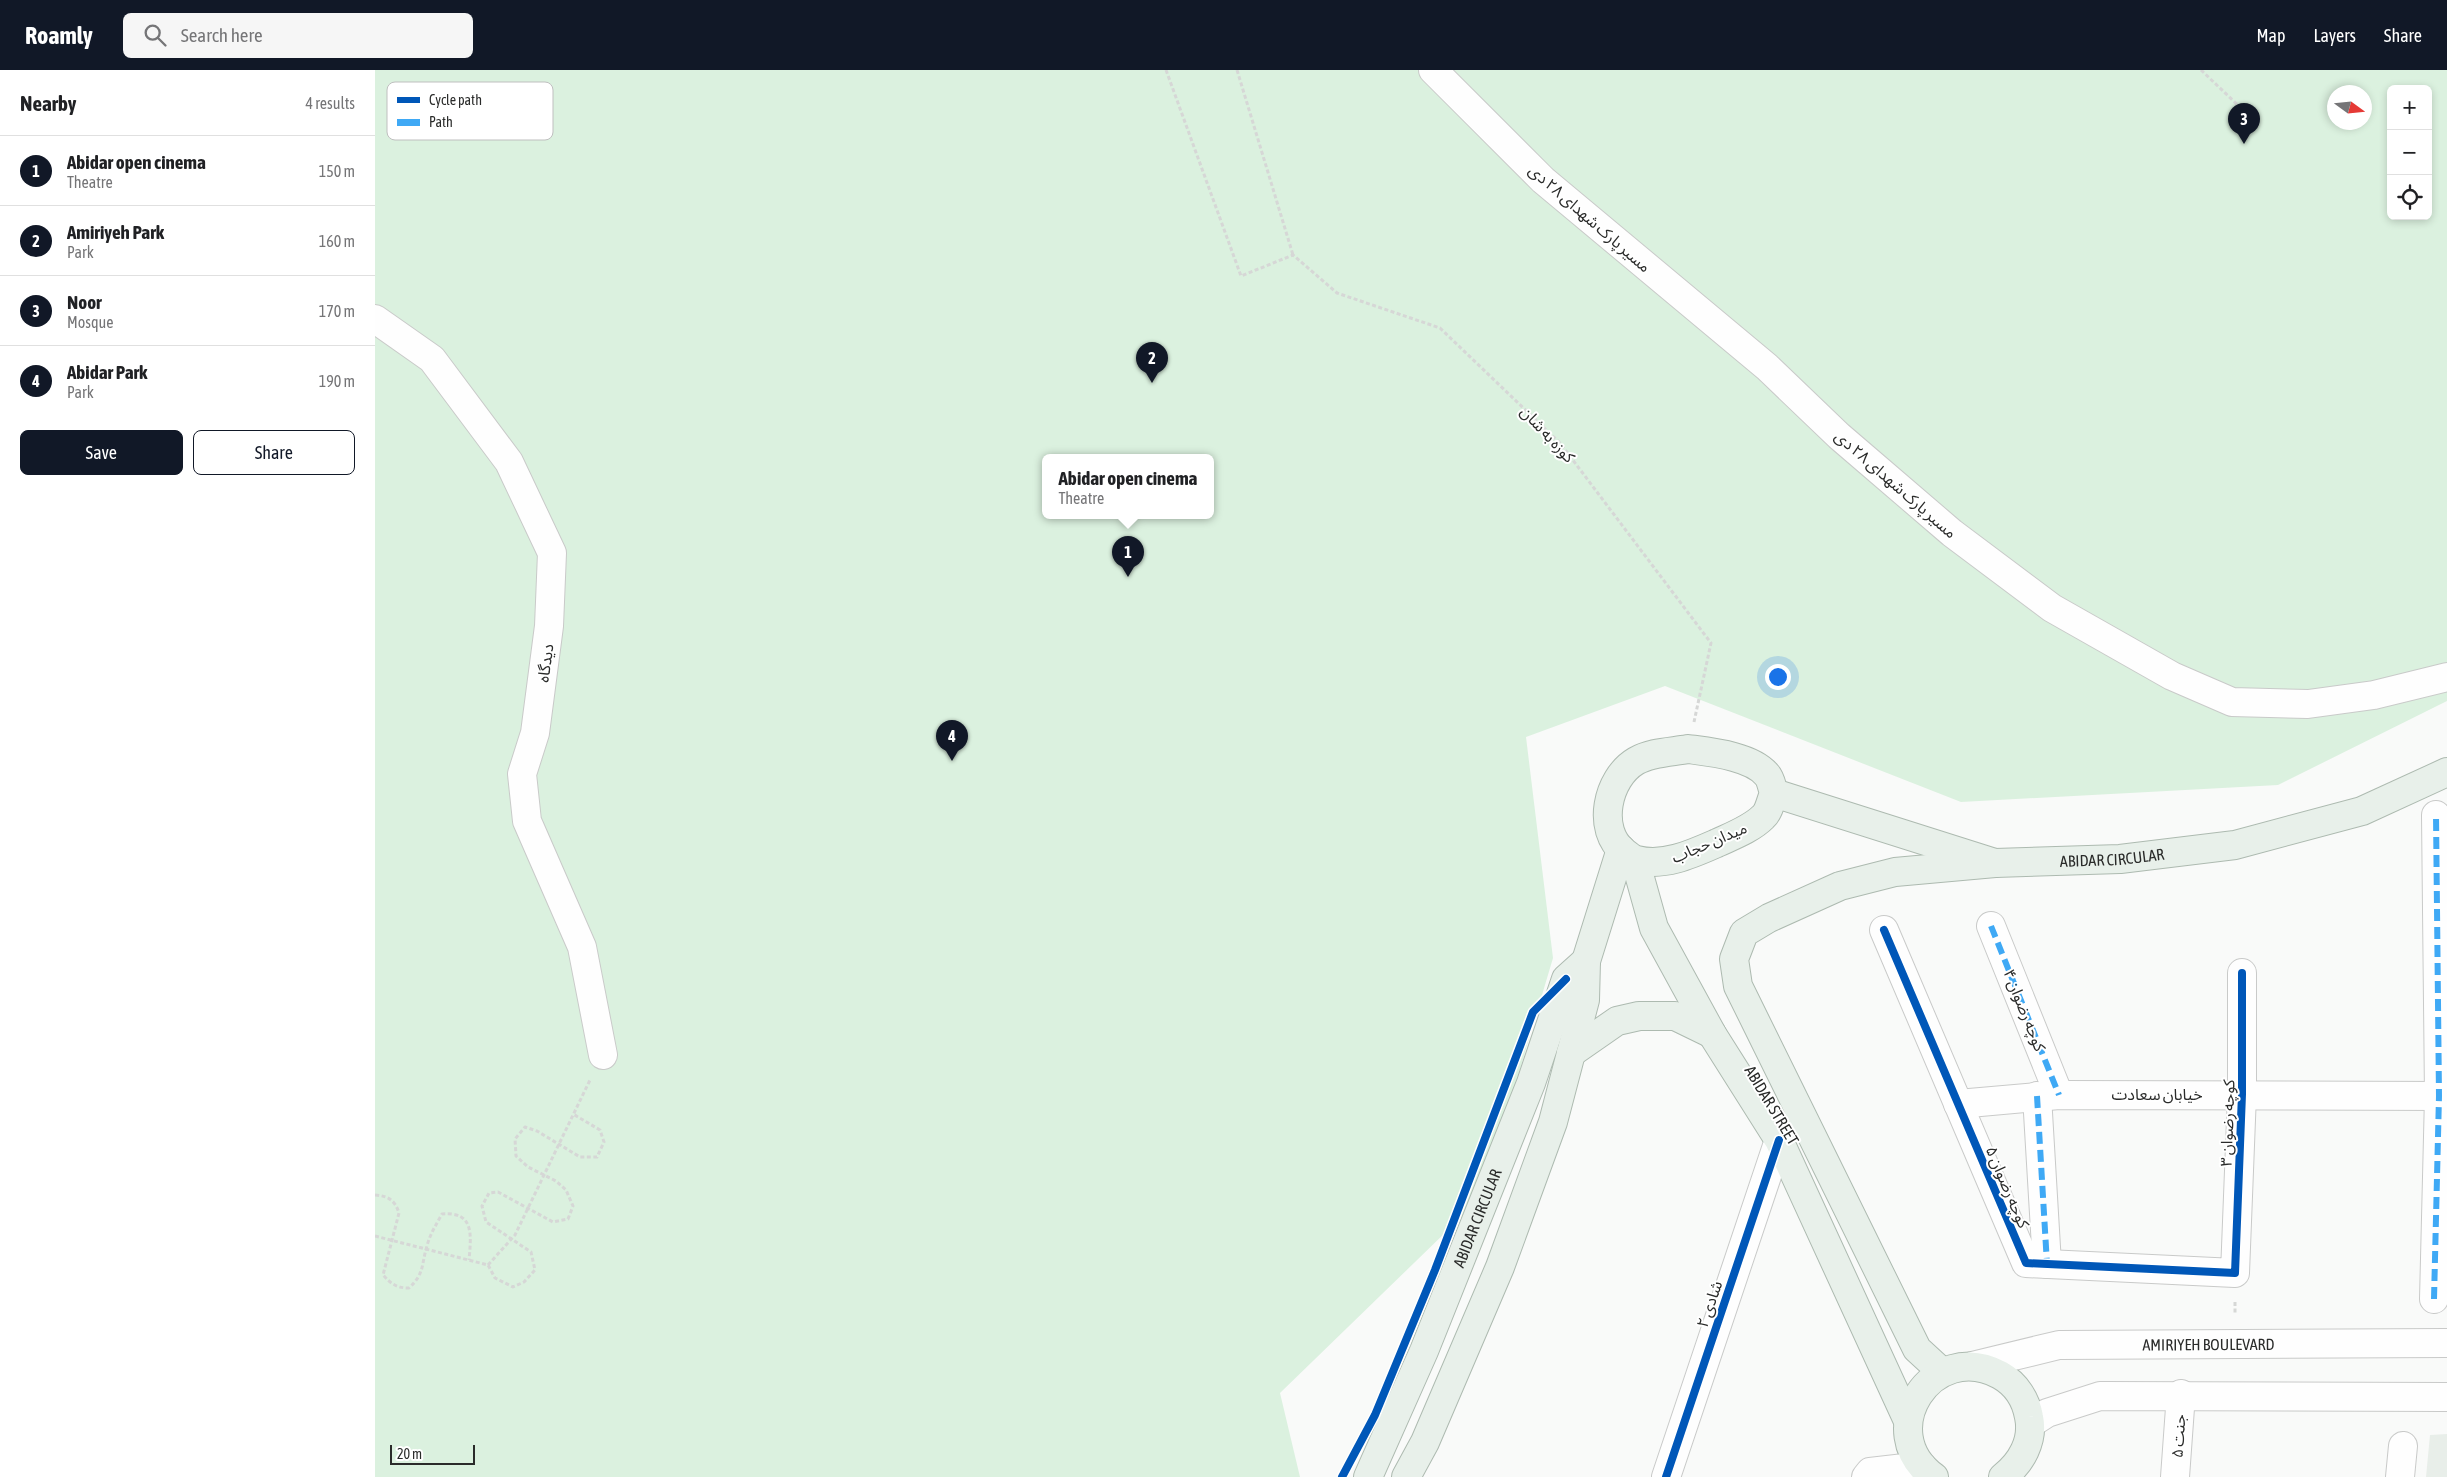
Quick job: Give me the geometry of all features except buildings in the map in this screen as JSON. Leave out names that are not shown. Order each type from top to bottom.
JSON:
[{"type":"main road","points":[[1628,855],[1609,831],[1607,813],[1620,776],[1636,761],[1659,753],[1688,750],[1722,754],[1751,764],[1767,775],[1774,793]]},
{"type":"main road","name":"ABIDAR CIRCULAR","points":[[1774,793],[1995,863],[2120,859],[2235,844],[2362,811],[2447,772]]},
{"type":"main road","name":"میدان حجاب","points":[[1628,855],[1664,862],[1693,853],[1735,835],[1765,816],[1774,793]]},
{"type":"main road","name":"ABIDAR CIRCULAR","points":[[1406,1477],[1425,1442],[1499,1267],[1553,1122],[1585,1000],[1586,961],[1628,855]]},
{"type":"main road","name":"ABIDAR STREET","points":[[1628,855],[1654,928],[1712,1034],[1779,1140],[1908,1421]]},
{"type":"main road","name":"ABIDAR STREET","points":[[1942,1372],[1917,1349],[1738,986],[1734,960],[1744,933],[1769,918],[1840,886],[1895,872],[1995,863]]},
{"type":"main road","name":"ABIDAR CIRCULAR","points":[[1367,1477],[1432,1332],[1531,1083],[1566,980],[1586,961]]},
{"type":"main road","points":[[1571,1053],[1617,1021],[1639,1016],[1675,1016],[1712,1034]]},
{"type":"main road","points":[[1928,1471],[1914,1452],[1909,1437],[1908,1421],[1914,1401],[1925,1384],[1942,1372],[1957,1367],[1972,1366],[1990,1369],[2006,1378],[2018,1390],[2027,1406],[2030,1424],[2023,1465],[2013,1469],[2003,1477]]},
{"type":"street","name":"مسیر پارک شهدای ۲۸ دی","points":[[1433,70],[1543,180],[1767,367],[1839,436],[1952,533],[2052,608],[2172,676],[2232,702],[2308,704],[2374,695],[2447,677]]},
{"type":"street","name":"دیدگاه","points":[[375,319],[432,359],[509,462],[552,553],[548,636],[535,733],[523,774],[527,821],[582,948],[603,1056]]},
{"type":"street","points":[[2434,1299],[2443,1096],[2436,815]]},
{"type":"street","name":"کوچه رضوان ۴","points":[[1991,926],[2048,1096],[2047,1264]]},
{"type":"street","name":"کوچه رضوان ۵","points":[[1883,930],[2026,1264],[2235,1272]]},
{"type":"street","name":"کوچه رضوان ۳","points":[[2235,1272],[2242,1094],[2242,973]]},
{"type":"street","name":"خیابان سعادت","points":[[1958,1104],[2048,1096],[2242,1094],[2443,1096]]},
{"type":"street","name":"شادی ۲","points":[[1666,1477],[1779,1140]]},
{"type":"street","name":"AMIRIYEH BOULEVARD","points":[[1972,1366],[2059,1344],[2447,1343]]},
{"type":"street","points":[[2030,1424],[2053,1410],[2100,1396],[2181,1394],[2447,1398]]},
{"type":"street","name":"جنت ۵","points":[[2175,1477],[2181,1394]]},
{"type":"street","points":[[2400,1477],[2403,1446]]},
{"type":"street","points":[[1866,1477],[1870,1472],[1928,1471]]},
{"type":"path","points":[[1166,70],[1241,276],[1293,255],[1237,70]]},
{"type":"path","points":[[2201,70],[2244,111]]},
{"type":"path","points":[[488,1265],[513,1238],[603,1056]]},
{"type":"path","points":[[375,1236],[488,1265],[495,1278],[513,1288],[524,1282],[535,1270],[531,1252],[513,1238],[486,1222],[482,1206],[489,1193],[498,1192],[553,1222],[568,1219],[573,1206],[566,1190],[556,1181],[528,1167],[516,1156],[515,1139],[525,1127],[537,1131],[580,1157],[597,1157],[604,1142],[600,1130],[573,1114]]},
{"type":"path","points":[[375,1195],[386,1196],[396,1204],[399,1213],[383,1275],[399,1288],[409,1288],[422,1272],[426,1248],[433,1229],[442,1214],[454,1213],[463,1217],[469,1226],[471,1240],[469,1260]]},
{"type":"path","points":[[2235,1272],[2235,1344]]},
{"type":"shaded area","points":[[2447,1434],[2447,1477],[2426,1477],[2430,1435]]},
{"type":"green space","points":[[375,70],[2447,70],[2447,701],[2278,785],[1961,802],[1665,686],[1526,737],[1553,958],[1482,1197],[1280,1393],[1300,1477],[375,1477]]},
{"type":"marked path","points":[[2434,1299],[2439,1096],[2436,815]]},
{"type":"marked path","points":[[1991,926],[2059,1095]]},
{"type":"marked path","points":[[2037,1096],[2047,1264]]},
{"type":"cycle path","points":[[1884,930],[2026,1263],[2235,1273],[2242,1094],[2242,973]]},
{"type":"cycle path","points":[[1342,1477],[1375,1415],[1435,1270],[1533,1012],[1566,979]]},
{"type":"cycle path","points":[[1666,1477],[1779,1140]]},
{"type":"place","name":"Noor","points":[[2244,144]]},
{"type":"place","name":"Amiriyeh Park","points":[[1152,383]]},
{"type":"place","name":"Abidar open cinema","points":[[1128,577]]},
{"type":"place","name":"Abidar Park","points":[[952,761]]}]
